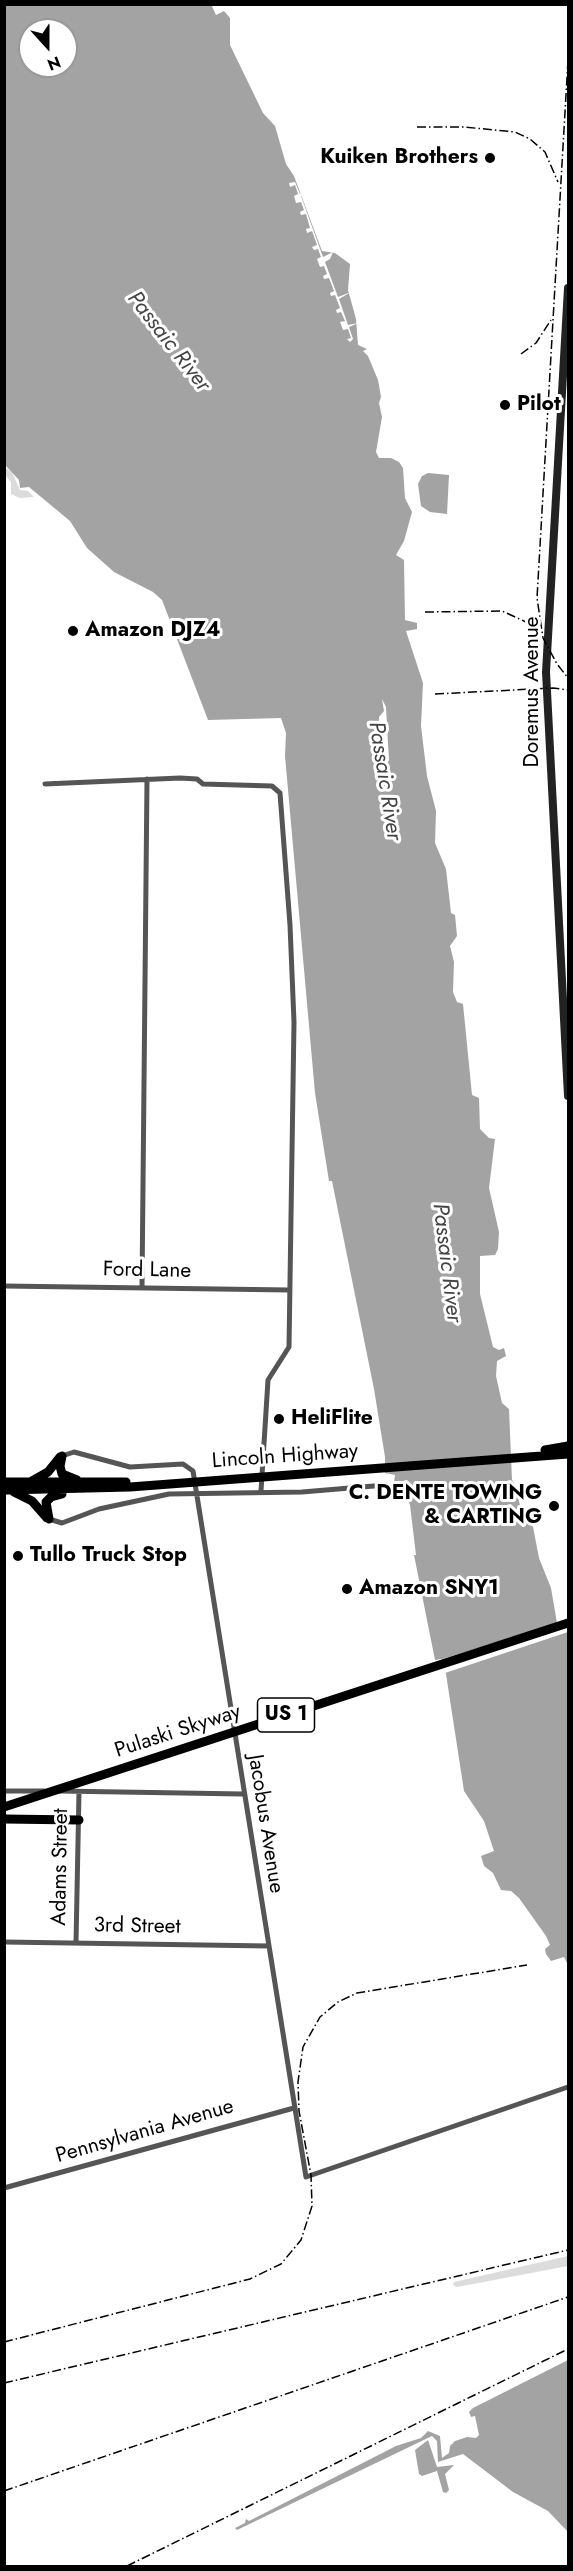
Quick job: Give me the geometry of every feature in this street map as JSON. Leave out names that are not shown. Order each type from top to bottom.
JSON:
[{"type":"highway","name":"Lincoln Highway","points":[[174,1481],[568,1447]]},
{"type":"highway","name":"Lincoln Highway","points":[[6,1486],[88,1486],[566,1455]]},
{"type":"highway","points":[[28,1482],[46,1474],[62,1456]]},
{"type":"highway","points":[[62,1456],[62,1474],[88,1486]]},
{"type":"highway","name":"Lincoln Highway","points":[[6,1486],[28,1482],[88,1486]]},
{"type":"highway","points":[[6,1486],[32,1501],[49,1519]]},
{"type":"highway","points":[[49,1519],[45,1507],[49,1499],[88,1486]]},
{"type":"highway","name":"Pulaski Skyway","points":[[4,1808],[568,1623]]},
{"type":"highway","name":"Pulaski Skyway","points":[[4,1813],[568,1628]]},
{"type":"highway","points":[[4,1819],[79,1820]]},
{"type":"main road","name":"Doremus Avenue","points":[[568,288],[546,672],[568,1096]]},
{"type":"street","points":[[45,784],[188,778],[197,779],[203,784],[272,786],[280,793],[291,934],[294,1022],[289,1349],[273,1368],[268,1380],[261,1491]]},
{"type":"street","points":[[142,1287],[147,779]]},
{"type":"street","name":"Ford Lane","points":[[4,1286],[290,1290]]},
{"type":"street","name":"Jacobus Avenue","points":[[62,1456],[74,1452],[130,1467],[186,1464],[193,1470],[306,2177],[568,2087]]},
{"type":"street","points":[[49,1519],[62,1523],[93,1511],[164,1495],[261,1491],[302,1492],[386,1485]]},
{"type":"street","points":[[4,1791],[243,1794]]},
{"type":"street","name":"Adams Street","points":[[76,1943],[79,1792]]},
{"type":"street","name":"3rd Street","points":[[4,1942],[269,1946]]},
{"type":"street","name":"Pennsylvania Avenue","points":[[4,2188],[294,2108]]},
{"type":"shaded area","points":[[4,467],[12,472],[20,490],[28,491],[34,497],[20,498],[11,494],[11,482],[5,475]]},
{"type":"shaded area","points":[[568,2256],[568,2266],[457,2287],[453,2285],[454,2282]]},
{"type":"water","name":"Passaic River","points":[[211,4],[216,15],[224,11],[230,18],[230,45],[263,113],[275,126],[286,164],[294,176],[322,251],[335,253],[350,264],[348,290],[356,319],[358,345],[367,349],[363,351],[368,356],[378,380],[381,397],[379,403],[382,417],[376,452],[379,458],[391,458],[399,462],[403,468],[405,498],[412,512],[404,541],[396,555],[404,560],[405,620],[417,623],[417,629],[406,631],[423,683],[421,726],[427,776],[436,811],[435,843],[446,869],[451,913],[455,915],[457,936],[450,946],[454,962],[453,992],[457,1002],[463,1004],[472,1095],[479,1098],[480,1129],[489,1138],[495,1139],[489,1188],[499,1232],[498,1249],[495,1255],[480,1256],[480,1294],[493,1347],[499,1350],[504,1348],[506,1356],[497,1361],[496,1376],[502,1403],[509,1409],[512,1480],[522,1514],[533,1527],[539,1558],[551,1588],[557,1623],[568,1630],[567,1963],[564,1957],[551,1961],[545,1949],[550,1945],[546,1936],[519,1898],[511,1891],[501,1890],[493,1873],[484,1866],[481,1856],[494,1851],[484,1821],[464,1791],[446,1674],[441,1659],[435,1660],[414,1555],[416,1555],[410,1505],[405,1492],[394,1493],[397,1485],[394,1482],[395,1475],[385,1473],[385,1457],[374,1389],[332,1181],[329,1181],[315,1093],[285,756],[286,733],[281,718],[208,720],[162,600],[153,592],[114,572],[87,548],[70,521],[29,487],[20,488],[19,480],[5,465],[5,5]]},
{"type":"water","points":[[428,473],[449,475],[447,514],[430,512],[421,506],[418,484],[422,476]]},
{"type":"water","points":[[568,2360],[568,2532],[548,2511],[513,2492],[463,2454],[438,2462],[437,2441],[432,2436],[237,2530],[235,2528],[245,2523],[246,2519],[249,2521],[396,2446],[421,2438],[428,2431],[440,2436],[442,2458],[449,2453],[450,2446],[455,2441],[467,2437],[476,2438],[479,2435],[475,2416],[471,2417],[469,2412],[473,2408]]},
{"type":"water","points":[[428,2440],[437,2467],[454,2465],[445,2474],[449,2490],[446,2493],[443,2492],[437,2471],[422,2476],[419,2474],[415,2450]]},
{"type":"pier","points":[[295,182],[300,194],[304,193],[301,196],[323,257],[333,252],[330,259],[325,262],[338,297],[351,292],[339,299],[348,325],[358,323],[349,327],[353,339],[350,342],[347,339],[351,338],[348,329],[343,330],[340,322],[345,321],[341,312],[337,313],[336,310],[340,308],[335,295],[331,296],[330,293],[334,291],[329,278],[324,279],[323,276],[327,274],[324,266],[320,267],[317,259],[321,257],[318,249],[314,250],[312,247],[317,245],[312,231],[307,233],[306,229],[310,228],[306,214],[301,215],[300,212],[304,210],[301,202],[296,203],[294,196],[298,194],[295,185],[290,187],[289,183]]},
{"type":"pier","points":[[382,699],[386,707],[389,760],[385,768],[380,755],[379,717],[384,711]]},
{"type":"pier","points":[[560,1622],[568,1627],[568,1632],[442,1674],[439,1662],[433,1662]]},
{"type":"railway","points":[[568,60],[537,598],[543,638],[557,664],[568,678]]},
{"type":"railway","points":[[417,127],[464,127],[515,132],[530,139],[545,152],[558,182]]},
{"type":"railway","points":[[521,354],[536,343],[551,320]]},
{"type":"railway","points":[[425,612],[502,611],[526,622],[540,640]]},
{"type":"railway","points":[[435,694],[553,688],[568,690]]},
{"type":"railway","points":[[4,2342],[250,2279],[281,2264],[301,2240],[312,2206],[311,2175],[299,2111],[298,2082],[303,2047],[320,2017],[338,2002],[357,1993],[527,1965]]},
{"type":"railway","points":[[4,2383],[568,2250]]},
{"type":"railway","points":[[4,2491],[568,2297]]},
{"type":"railway","points":[[127,2566],[568,2349]]},
{"type":"place","name":"Kuiken Brothers","points":[[490,158]]},
{"type":"place","name":"Pilot","points":[[505,405]]},
{"type":"place","name":"Amazon DJZ4","points":[[73,631]]},
{"type":"place","name":"HeliFlite","points":[[279,1419]]},
{"type":"place","name":"C. DENTE TOWING & CARTING","points":[[554,1506]]},
{"type":"place","name":"Tullo Truck Stop","points":[[18,1556]]},
{"type":"place","name":"Amazon SNY1","points":[[347,1589]]}]
